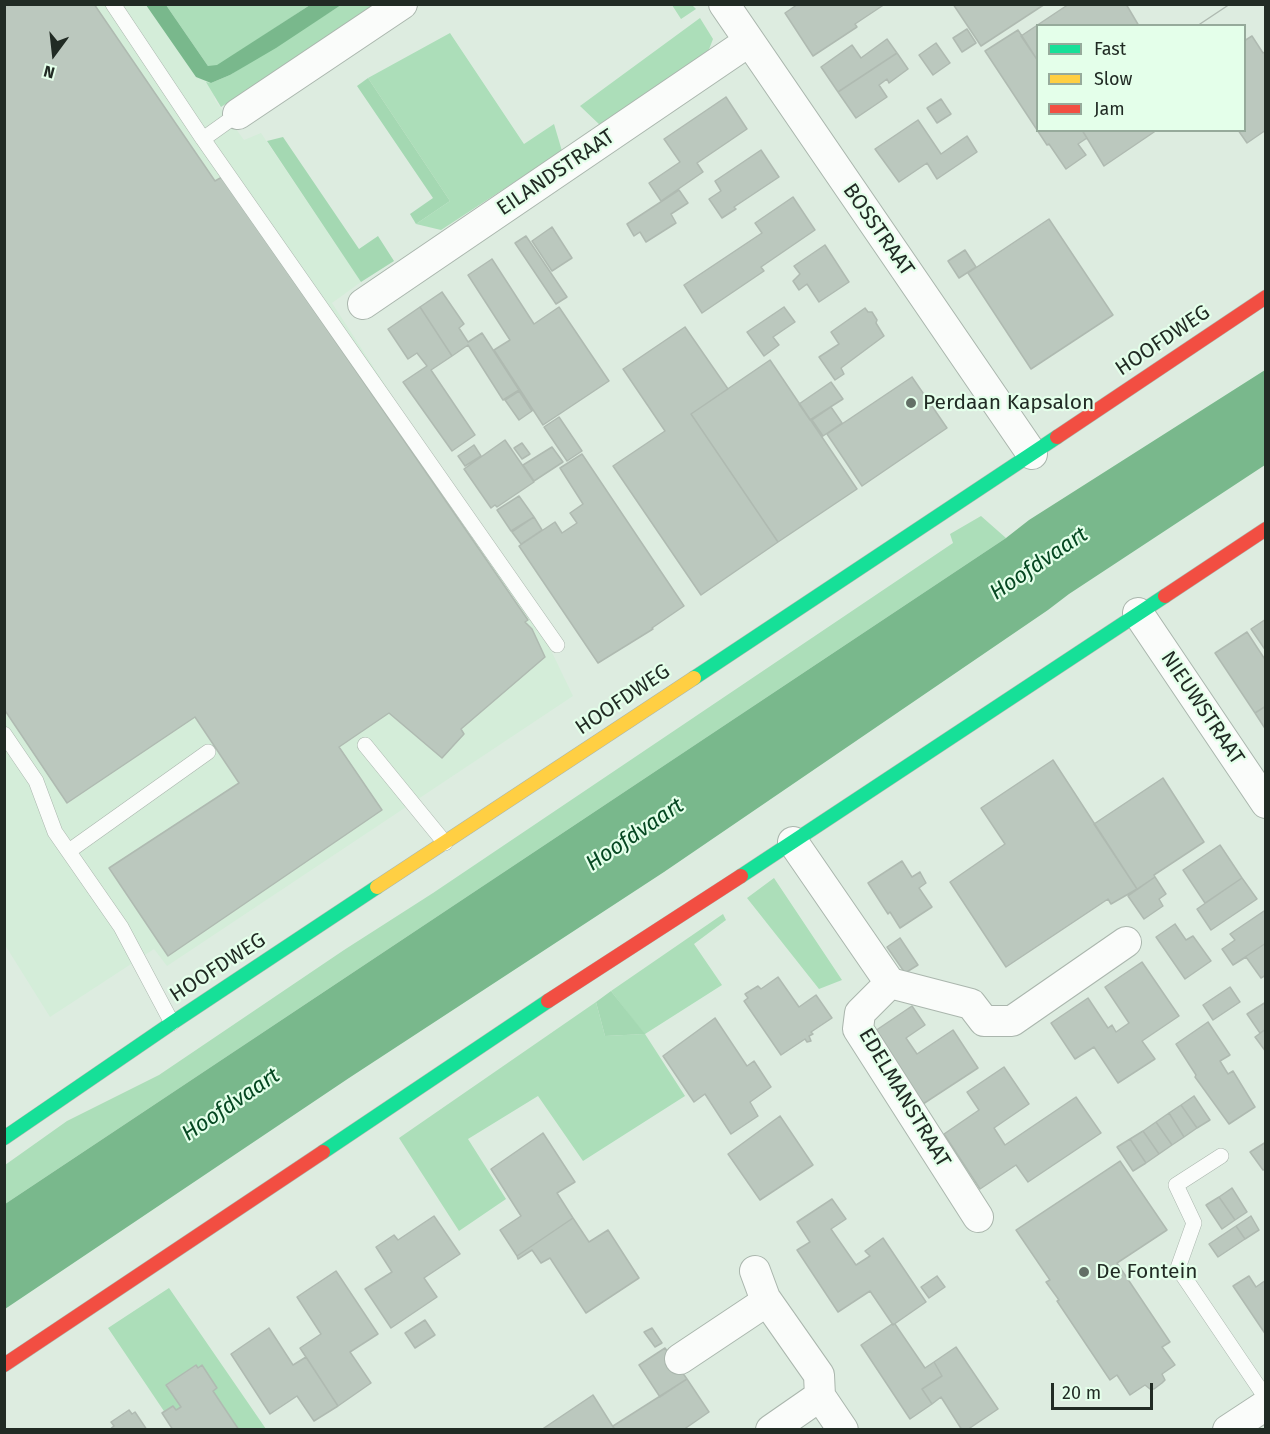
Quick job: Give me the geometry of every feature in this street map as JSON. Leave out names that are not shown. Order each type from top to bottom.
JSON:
[{"type":"street","points":[[238,114],[402,4]]},
{"type":"street","name":"BOSSTRAAT","points":[[724,4],[1032,454]]},
{"type":"street","name":"EILANDSTRAAT","points":[[363,304],[748,42]]},
{"type":"street","name":"HOOFDWEG","points":[[4,1138],[172,1023],[1266,297]]},
{"type":"street","points":[[4,1365],[551,999],[793,842],[1266,528]]},
{"type":"street","name":"NIEUWSTRAAT","points":[[1138,613],[1266,803]]},
{"type":"street","points":[[793,842],[890,983],[971,1004],[984,1021],[1012,1021],[1126,942]]},
{"type":"street","name":"EDELMANSTRAAT","points":[[890,983],[860,1013],[858,1029],[978,1217]]},
{"type":"street","points":[[755,1271],[767,1301],[819,1375],[820,1396],[843,1430]]},
{"type":"street","points":[[680,1359],[767,1301]]},
{"type":"street","points":[[771,1430],[820,1396]]},
{"type":"street","points":[[1228,1430],[1266,1405]]},
{"type":"lane","points":[[113,4],[203,139],[557,645]]},
{"type":"lane","points":[[203,139],[238,114]]},
{"type":"lane","points":[[4,734],[36,781],[56,832],[120,927],[172,1023]]},
{"type":"lane","points":[[365,745],[445,843]]},
{"type":"lane","points":[[69,851],[208,752]]},
{"type":"lane","points":[[1221,1156],[1176,1185],[1194,1223],[1178,1268],[1266,1398]]},
{"type":"shaded area","points":[[5,5],[156,5],[211,83],[215,100],[244,140],[261,133],[361,282],[332,303],[533,613],[573,696],[167,966],[154,949],[50,1017],[5,945]]},
{"type":"shaded area","points":[[166,5],[310,5],[217,66],[208,66]]},
{"type":"shaded area","points":[[341,5],[375,5],[221,107],[206,82],[211,83],[230,75]]},
{"type":"shaded area","points":[[672,5],[692,5],[696,9],[681,19]]},
{"type":"shaded area","points":[[700,18],[713,39],[708,52],[601,126],[580,106]]},
{"type":"shaded area","points":[[450,33],[524,144],[554,124],[562,151],[441,230],[416,224],[450,201],[368,78]]},
{"type":"shaded area","points":[[368,78],[450,201],[416,224],[410,214],[433,198],[357,86]]},
{"type":"shaded area","points":[[283,137],[359,249],[378,236],[394,261],[361,282],[267,141]]},
{"type":"shaded area","points":[[981,516],[1006,538],[5,1204],[5,1165],[67,1121],[159,1075],[953,543],[950,534]]},
{"type":"shaded area","points":[[774,878],[842,980],[819,989],[747,898]]},
{"type":"shaded area","points":[[723,914],[726,920],[694,944],[722,985],[645,1034],[685,1096],[583,1161],[538,1096],[468,1139],[506,1199],[459,1231],[399,1138],[596,1002],[605,1036],[644,1034],[611,991]]},
{"type":"shaded area","points":[[611,991],[645,1034],[605,1036],[596,1002]]},
{"type":"shaded area","points":[[169,1288],[266,1429],[176,1429],[108,1328]]},
{"type":"water","points":[[146,5],[166,5],[208,66],[217,65],[310,5],[341,5],[276,48],[230,75],[211,83],[196,77]]},
{"type":"water","name":"Hoofdvaart","points":[[1265,370],[1265,465],[1069,594],[664,872],[349,1078],[5,1309],[5,1204],[1006,538],[1029,520]]},
{"type":"building","points":[[4,4],[94,4],[215,181],[222,177],[528,620],[525,622],[532,629],[545,657],[461,729],[464,734],[442,758],[389,713],[339,747],[382,810],[168,956],[109,868],[239,783],[195,717],[67,803],[4,709]]},
{"type":"building","points":[[798,4],[885,4],[855,24],[857,27],[813,56],[785,13]]},
{"type":"building","points":[[953,4],[1045,4],[981,46]]},
{"type":"building","points":[[1069,4],[1126,4],[1138,24],[1039,24]]},
{"type":"building","points":[[1230,4],[1266,4],[1266,130],[1247,143],[1239,132],[1246,132],[1246,24],[1200,24]]},
{"type":"building","points":[[1230,4],[1266,4],[1266,51],[1263,53],[1252,36],[1246,40],[1246,24],[1200,24]]},
{"type":"building","points":[[1036,26],[1036,58],[1021,36]]},
{"type":"building","points":[[967,29],[976,43],[962,52],[953,38]]},
{"type":"building","points":[[1018,30],[1036,58],[1036,128],[985,51]]},
{"type":"building","points":[[887,39],[897,53],[838,92],[821,67],[852,45],[861,58]]},
{"type":"building","points":[[936,43],[950,63],[933,75],[919,55]]},
{"type":"building","points":[[897,53],[908,69],[889,83],[887,79],[879,85],[887,97],[856,118],[838,92]]},
{"type":"building","points":[[726,97],[747,129],[697,163],[703,172],[661,201],[649,183],[680,162],[664,139]]},
{"type":"building","points":[[941,99],[951,114],[937,123],[927,108]]},
{"type":"building","points":[[918,120],[941,154],[967,136],[977,152],[937,179],[927,163],[899,182],[875,149]]},
{"type":"building","points":[[1038,132],[1083,132],[1087,138],[1078,144],[1086,155],[1066,169],[1049,144],[1047,145]]},
{"type":"building","points":[[1083,132],[1154,132],[1104,166]]},
{"type":"building","points":[[761,150],[779,177],[734,207],[736,209],[722,218],[709,199],[721,191],[715,181]]},
{"type":"building","points":[[679,190],[688,203],[671,214],[676,223],[646,242],[640,232],[634,236],[627,224]]},
{"type":"building","points":[[793,197],[815,230],[761,267],[764,271],[702,313],[684,285],[762,233],[755,223]]},
{"type":"building","points":[[1049,219],[1113,315],[1031,369],[968,273]]},
{"type":"building","points":[[552,227],[572,258],[552,271],[532,241]]},
{"type":"building","points":[[526,236],[567,297],[556,304],[515,243]]},
{"type":"building","points":[[825,245],[849,282],[819,302],[807,284],[799,290],[793,281],[800,274],[794,266]]},
{"type":"building","points":[[965,250],[976,267],[959,278],[948,261]]},
{"type":"building","points":[[492,259],[534,324],[559,307],[609,381],[543,425],[494,350],[510,340],[468,275]]},
{"type":"building","points":[[442,292],[464,324],[459,328],[468,342],[482,333],[519,390],[503,400],[468,345],[452,356],[420,307]]},
{"type":"building","points":[[420,307],[452,356],[431,370],[475,435],[452,451],[403,382],[427,366],[417,353],[408,359],[388,329]]},
{"type":"building","points":[[784,307],[795,322],[773,337],[779,345],[764,356],[747,332]]},
{"type":"building","points":[[865,308],[868,312],[872,312],[884,336],[841,368],[844,374],[835,380],[819,357],[839,344],[831,332]]},
{"type":"building","points":[[685,327],[728,389],[691,414],[778,542],[701,595],[613,466],[665,431],[623,369]]},
{"type":"building","points":[[770,360],[857,489],[778,542],[691,414]]},
{"type":"building","points":[[912,377],[947,428],[862,486],[827,434]]},
{"type":"building","points":[[831,382],[843,399],[810,420],[799,404]]},
{"type":"building","points":[[519,391],[532,411],[519,420],[505,400]]},
{"type":"building","points":[[831,407],[842,423],[823,436],[812,420]]},
{"type":"building","points":[[559,417],[582,451],[567,461],[544,427]]},
{"type":"building","points":[[505,440],[534,482],[497,507],[495,505],[491,508],[464,469]]},
{"type":"building","points":[[522,443],[530,454],[522,459],[514,448]]},
{"type":"building","points":[[474,445],[481,456],[465,466],[458,456]]},
{"type":"building","points":[[552,447],[563,462],[534,481],[523,465]]},
{"type":"building","points":[[582,454],[684,606],[653,629],[598,663],[519,546],[555,522],[562,533],[577,523],[570,513],[583,504],[560,468]]},
{"type":"building","points":[[519,496],[534,517],[511,531],[497,510]]},
{"type":"building","points":[[534,517],[542,530],[521,544],[512,532]]},
{"type":"building","points":[[1266,619],[1266,651],[1251,629]]},
{"type":"building","points":[[1247,632],[1266,661],[1266,706],[1255,713],[1215,653]]},
{"type":"building","points":[[1266,706],[1266,730],[1255,713]]},
{"type":"building","points":[[1053,760],[1137,889],[1111,904],[1108,899],[1006,967],[950,882],[1005,844],[981,808]]},
{"type":"building","points":[[1163,778],[1204,842],[1137,889],[1094,824]]},
{"type":"building","points":[[1220,845],[1242,878],[1205,903],[1183,870]]},
{"type":"building","points":[[902,861],[912,877],[920,872],[926,883],[919,888],[932,907],[900,928],[868,883]]},
{"type":"building","points":[[1155,877],[1166,894],[1159,899],[1163,906],[1144,919],[1128,896]]},
{"type":"building","points":[[1242,878],[1257,899],[1211,930],[1197,909]]},
{"type":"building","points":[[1264,911],[1266,913],[1266,943],[1233,965],[1222,949],[1235,940],[1230,934]]},
{"type":"building","points":[[1175,924],[1186,940],[1193,936],[1211,961],[1185,979],[1156,937]]},
{"type":"building","points":[[900,938],[918,965],[905,973],[887,947]]},
{"type":"building","points":[[1266,943],[1266,975],[1261,978],[1246,957],[1233,965]]},
{"type":"building","points":[[1142,962],[1179,1016],[1142,1041],[1155,1059],[1118,1083],[1094,1047],[1075,1059],[1051,1023],[1088,998],[1108,1028],[1112,1025],[1116,1032],[1129,1023],[1105,987]]},
{"type":"building","points":[[778,977],[799,1007],[816,995],[832,1018],[811,1032],[813,1034],[809,1036],[811,1041],[807,1042],[805,1039],[781,1055],[744,1001],[748,998],[745,994],[758,986],[761,989]]},
{"type":"building","points":[[1230,987],[1240,1002],[1213,1020],[1203,1005]]},
{"type":"building","points":[[1266,1002],[1266,1029],[1260,1033],[1247,1014]]},
{"type":"building","points":[[912,1006],[925,1025],[906,1038],[917,1054],[953,1030],[978,1068],[923,1104],[875,1031]]},
{"type":"building","points":[[715,1018],[747,1066],[754,1061],[771,1087],[750,1102],[758,1116],[731,1134],[705,1094],[694,1102],[663,1056]]},
{"type":"building","points":[[1208,1022],[1230,1055],[1220,1061],[1228,1074],[1233,1071],[1255,1107],[1229,1124],[1195,1077],[1196,1075],[1176,1044]]},
{"type":"building","points":[[1266,1029],[1266,1052],[1255,1037]]},
{"type":"building","points":[[1004,1067],[1029,1104],[994,1128],[1005,1145],[1076,1097],[1101,1133],[1028,1182],[1016,1165],[980,1189],[944,1134],[979,1110],[967,1092]]},
{"type":"building","points":[[1194,1096],[1210,1120],[1197,1128],[1181,1105]]},
{"type":"building","points":[[1181,1105],[1197,1128],[1184,1137],[1169,1113]]},
{"type":"building","points":[[1169,1113],[1184,1137],[1172,1145],[1156,1122]]},
{"type":"building","points":[[780,1116],[813,1165],[760,1200],[728,1154]]},
{"type":"building","points":[[1156,1122],[1172,1145],[1159,1154],[1143,1131]]},
{"type":"building","points":[[1143,1131],[1159,1154],[1146,1163],[1130,1139]]},
{"type":"building","points":[[543,1133],[575,1182],[557,1193],[573,1218],[517,1256],[500,1230],[521,1216],[491,1169]]},
{"type":"building","points":[[1130,1139],[1146,1163],[1133,1171],[1117,1147]]},
{"type":"building","points":[[1266,1142],[1266,1169],[1263,1170],[1250,1152]]},
{"type":"building","name":"De Fontein","points":[[1120,1161],[1167,1230],[1117,1263],[1170,1342],[1162,1347],[1175,1365],[1162,1374],[1165,1380],[1154,1389],[1145,1385],[1130,1395],[1117,1375],[1110,1380],[1057,1301],[1059,1300],[1046,1282],[1050,1280],[1016,1230]]},
{"type":"building","points":[[1232,1188],[1247,1212],[1235,1220],[1219,1197]]},
{"type":"building","points":[[1219,1197],[1235,1220],[1222,1229],[1206,1205]]},
{"type":"building","points":[[832,1199],[846,1219],[831,1229],[856,1265],[870,1256],[865,1251],[883,1238],[926,1302],[893,1325],[870,1291],[838,1312],[797,1250],[810,1242],[797,1222]]},
{"type":"building","points":[[434,1216],[460,1254],[424,1278],[437,1297],[391,1328],[365,1289],[392,1272],[376,1247],[394,1235],[398,1240]]},
{"type":"building","points":[[1251,1216],[1259,1230],[1245,1239],[1236,1226]]},
{"type":"building","points":[[573,1218],[589,1242],[608,1230],[639,1278],[586,1313],[550,1258],[541,1263],[532,1250],[518,1259],[517,1256]]},
{"type":"building","points":[[1236,1226],[1245,1239],[1218,1257],[1209,1244]]},
{"type":"building","points":[[336,1271],[378,1334],[350,1352],[371,1383],[338,1406],[300,1348],[321,1334],[297,1297]]},
{"type":"building","points":[[937,1276],[945,1287],[929,1298],[921,1287]]},
{"type":"building","points":[[1249,1276],[1256,1287],[1266,1280],[1266,1335],[1233,1286]]},
{"type":"building","points":[[425,1320],[435,1335],[415,1348],[405,1333]]},
{"type":"building","points":[[895,1324],[925,1368],[934,1362],[942,1376],[922,1389],[932,1404],[910,1419],[861,1345]]},
{"type":"building","points":[[269,1328],[293,1365],[306,1357],[338,1406],[314,1421],[297,1396],[270,1414],[231,1354]]},
{"type":"building","points":[[652,1328],[662,1343],[655,1347],[644,1332]]},
{"type":"building","points":[[956,1347],[998,1409],[967,1430],[962,1430],[941,1397],[932,1404],[922,1389],[942,1376],[934,1362]]},
{"type":"building","points":[[665,1348],[687,1379],[660,1397],[639,1365]]},
{"type":"building","points":[[196,1365],[198,1368],[202,1365],[217,1388],[213,1391],[239,1430],[173,1430],[162,1413],[173,1406],[176,1410],[181,1407],[166,1385]]},
{"type":"building","points":[[687,1379],[709,1412],[683,1430],[615,1430],[613,1426]]},
{"type":"building","points":[[593,1395],[615,1430],[541,1430]]},
{"type":"building","points":[[129,1410],[132,1414],[135,1412],[147,1430],[109,1430],[114,1426],[111,1422]]},
{"type":"traffic: fast","points":[[694,678],[1057,437]]},
{"type":"traffic: fast","points":[[741,876],[1165,596]]},
{"type":"traffic: fast","points":[[4,1138],[377,887]]},
{"type":"traffic: fast","points":[[323,1152],[548,1001]]},
{"type":"traffic: slow","points":[[377,887],[694,678]]},
{"type":"traffic: jam","points":[[1057,437],[1266,297]]},
{"type":"traffic: jam","points":[[1165,596],[1266,529]]},
{"type":"traffic: jam","points":[[548,1001],[741,876]]},
{"type":"traffic: jam","points":[[4,1365],[323,1152]]},
{"type":"place","name":"Perdaan Kapsalon","points":[[911,403]]},
{"type":"place","name":"De Fontein","points":[[1084,1272]]}]
